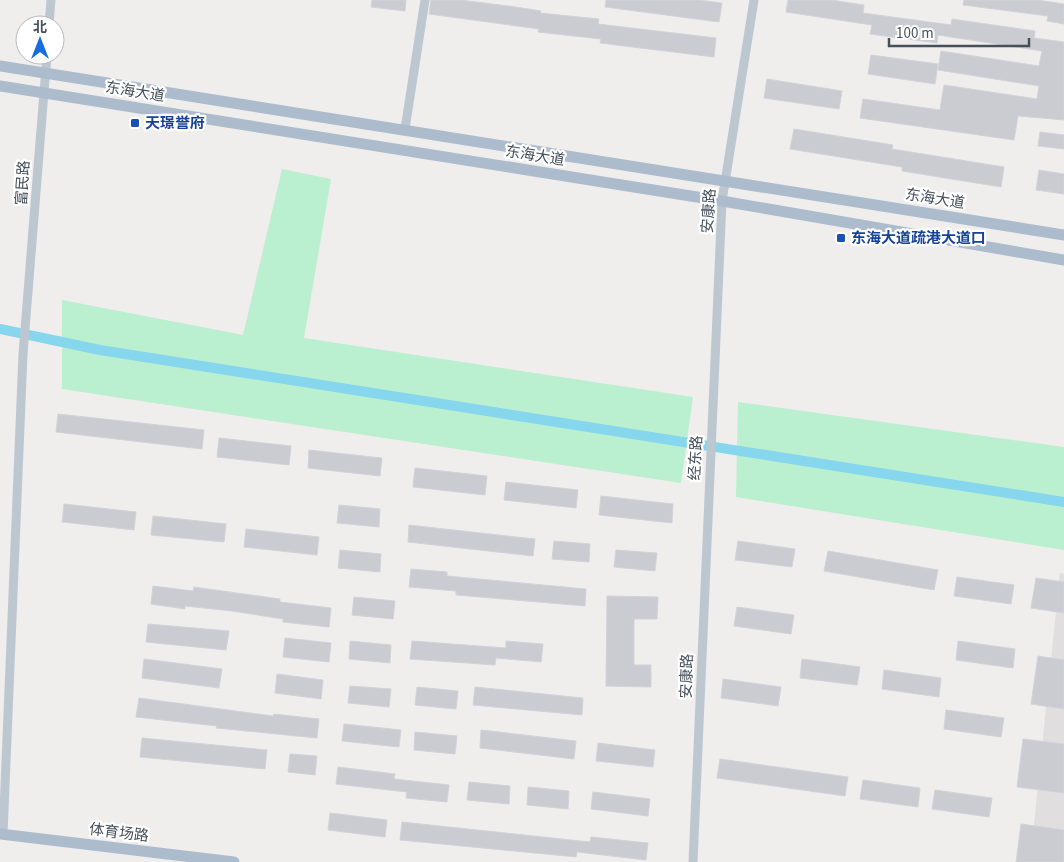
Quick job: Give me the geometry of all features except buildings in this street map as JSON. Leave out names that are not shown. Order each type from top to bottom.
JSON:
[{"type":"main road","name":"东海大道","points":[[0,66],[1064,235]]},
{"type":"main road","name":"东海大道","points":[[0,86],[722,201],[1064,260]]},
{"type":"main road","name":"体育场路","points":[[1,834],[234,862]]},
{"type":"street","points":[[50,15],[51,0]]},
{"type":"street","points":[[405,130],[425,0]]},
{"type":"street","name":"安康路","points":[[712,426],[722,201],[754,0]]},
{"type":"street","name":"富民路","points":[[1,834],[23,354],[46,65]]},
{"type":"street","name":"经东路","points":[[708,492],[712,426]]},
{"type":"street","name":"安康路","points":[[693,862],[708,492]]},
{"type":"shaded area","points":[[1060,573],[1064,574],[1064,862],[1030,862]]},
{"type":"green space","points":[[282,169],[331,179],[304,338],[693,397],[681,483],[62,389],[62,300],[243,335]]},
{"type":"green space","points":[[738,402],[1064,447],[1064,550],[736,497]]},
{"type":"waterway","points":[[0,329],[100,350],[1064,502]]},
{"type":"place","name":"天璟誉府","points":[[135,123]]},
{"type":"place","name":"东海大道疏港大道口","points":[[841,238]]}]
